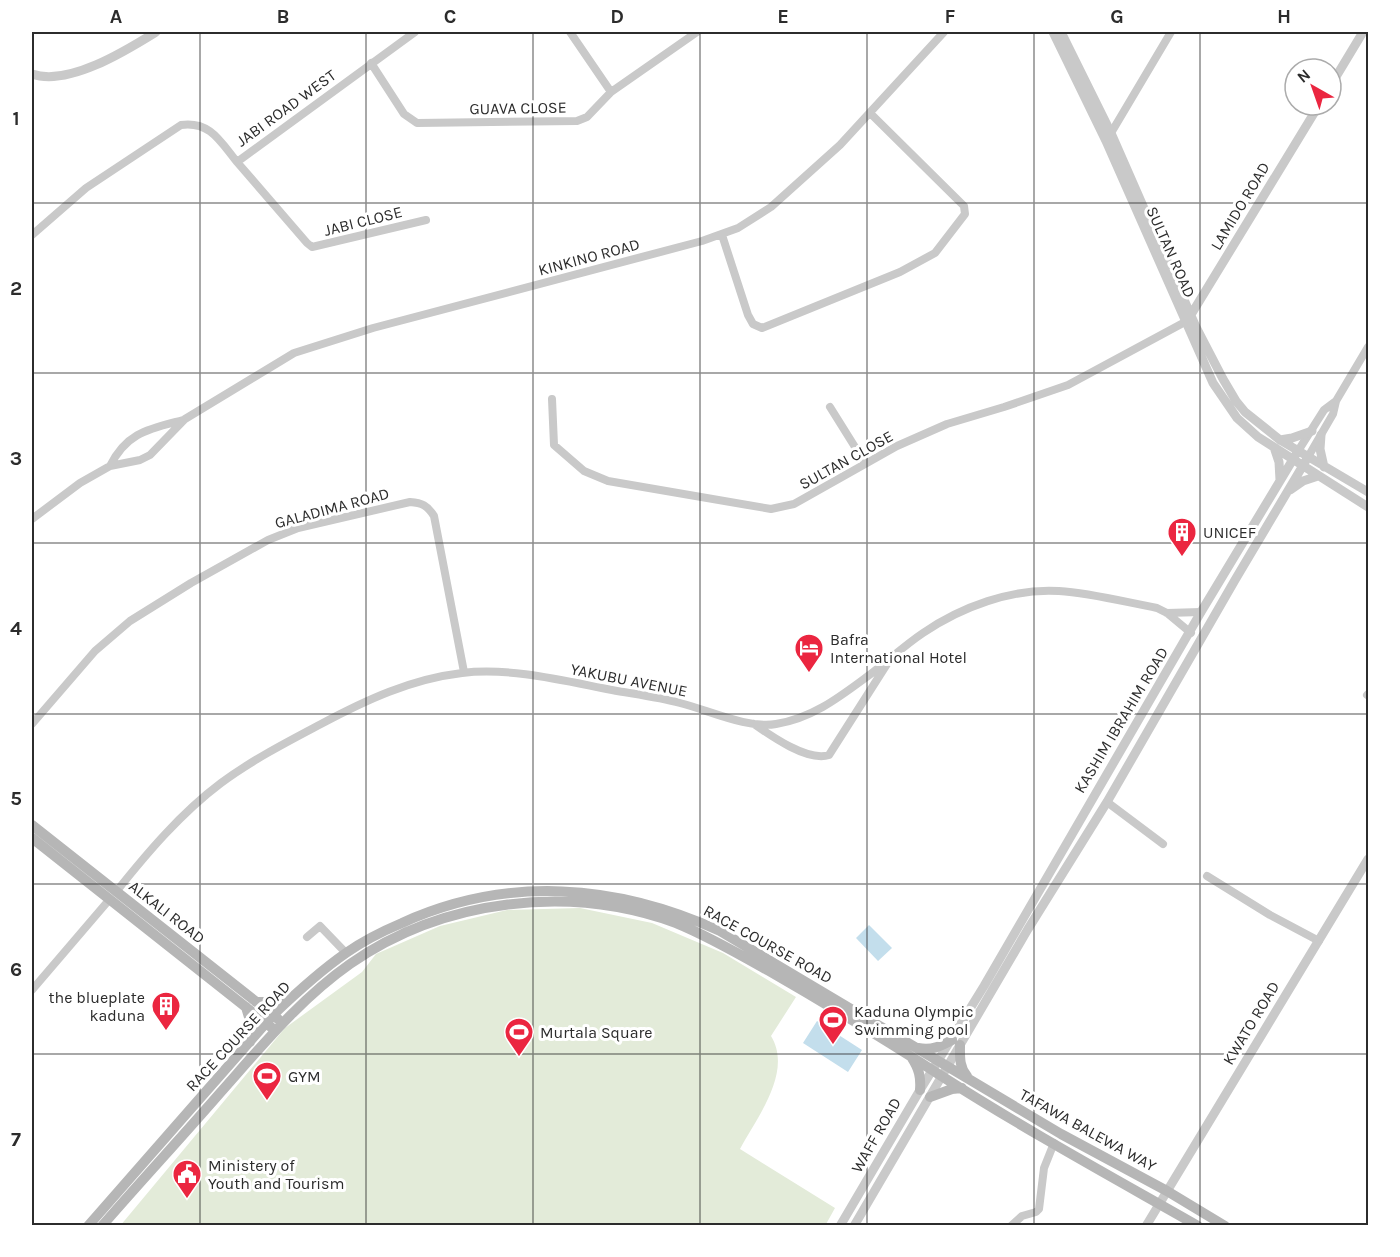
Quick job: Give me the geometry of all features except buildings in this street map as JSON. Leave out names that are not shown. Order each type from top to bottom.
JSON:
[{"type":"main road","name":"ALKALI ROAD","points":[[33,835],[279,1027]]},
{"type":"main road","name":"RACE COURSE ROAD","points":[[88,1226],[270,1019],[292,997],[346,953],[379,933],[440,907],[502,893],[539,890],[614,896],[685,915],[720,931],[915,1053]]},
{"type":"main road","name":"RACE COURSE ROAD","points":[[102,1226],[279,1027],[331,979],[384,944],[416,929],[446,918],[506,904],[580,903],[647,914],[678,924],[713,940],[940,1065],[942,1076]]},
{"type":"main road","points":[[250,1042],[251,1004],[274,1002],[292,997]]},
{"type":"main road","points":[[920,1090],[921,1077],[915,1053],[956,1042],[965,1083],[930,1097]]},
{"type":"main road","name":"TAFAWA BALEWA WAY","points":[[940,1065],[1054,1143],[1198,1226]]},
{"type":"main road","name":"TAFAWA BALEWA WAY","points":[[942,1076],[965,1083],[1167,1191],[1225,1226]]},
{"type":"street","points":[[32,74],[56,76],[79,72],[109,59],[156,32]]},
{"type":"street","name":"JABI ROAD WEST","points":[[32,235],[86,188],[181,125],[193,123],[204,126],[237,162],[415,32]]},
{"type":"street","points":[[570,32],[611,92]]},
{"type":"street","name":"GUAVA CLOSE","points":[[371,63],[404,114],[417,123],[577,121],[587,117],[611,92],[697,32]]},
{"type":"street","name":"KINKINO ROAD","points":[[32,519],[80,483],[110,466],[140,460],[150,454],[185,419],[294,353],[373,328],[722,235],[738,228],[771,207],[840,145],[944,32]]},
{"type":"street","name":"SULTAN ROAD","points":[[1053,32],[1188,319],[1236,401],[1245,412],[1295,455]]},
{"type":"street","name":"SULTAN ROAD","points":[[1061,32],[1111,133],[1213,383],[1229,408],[1258,437],[1275,450],[1295,455]]},
{"type":"street","points":[[1111,133],[1171,32]]},
{"type":"street","points":[[1343,65],[1363,32]]},
{"type":"street","points":[[722,235],[748,315],[753,324],[762,328],[900,272],[934,253],[964,214],[964,206],[870,112]]},
{"type":"street","name":"LAMIDO ROAD","points":[[1188,319],[1312,117]]},
{"type":"street","name":"JABI CLOSE","points":[[237,162],[312,247],[426,220]]},
{"type":"street","name":"SULTAN CLOSE","points":[[552,399],[554,445],[584,471],[608,481],[771,509],[794,504],[865,463],[947,424],[1068,385],[1188,319]]},
{"type":"street","name":"KASHIM IBRAHIM ROAD","points":[[940,1065],[1107,802],[1321,435],[1333,414],[1336,401],[1368,348]]},
{"type":"street","name":"KASHIM IBRAHIM ROAD","points":[[956,1042],[1201,612],[1295,455],[1324,410],[1336,401]]},
{"type":"street","points":[[830,407],[865,463]]},
{"type":"street","name":"KINKINO ROAD","points":[[110,466],[117,452],[132,437],[148,429],[185,419]]},
{"type":"street","points":[[1280,440],[1312,431]]},
{"type":"street","points":[[1321,435],[1320,449],[1324,467]]},
{"type":"street","points":[[1275,450],[1279,462],[1280,482]]},
{"type":"street","points":[[1295,455],[1308,457],[1368,492]]},
{"type":"street","points":[[1295,455],[1303,466],[1368,507]]},
{"type":"street","points":[[1288,491],[1303,481],[1318,476]]},
{"type":"street","name":"GALADIMA ROAD","points":[[32,724],[95,651],[130,621],[191,583],[268,540],[298,528],[410,502],[421,503],[429,508],[434,516],[464,672]]},
{"type":"street","name":"YAKUBU AVENUE","points":[[32,990],[139,863],[186,814],[221,783],[256,760],[367,700],[409,683],[464,672],[509,673],[678,702],[752,723],[772,725],[799,719],[826,707],[922,633],[946,620],[972,607],[1015,595],[1035,591],[1060,591],[1156,608],[1167,613],[1191,633]]},
{"type":"street","name":"YAKUBU AVENUE","points":[[1167,613],[1201,612]]},
{"type":"street","points":[[752,723],[774,738],[808,755],[823,757],[829,755],[889,660]]},
{"type":"street","points":[[1121,751],[1133,757]]},
{"type":"street","points":[[1107,802],[1163,844]]},
{"type":"street","name":"KWATO ROAD","points":[[1146,1226],[1368,859]]},
{"type":"street","points":[[1207,876],[1270,915],[1319,941]]},
{"type":"street","points":[[307,937],[320,926],[346,953]]},
{"type":"street","name":"WAFF ROAD","points":[[840,1226],[920,1090],[940,1065]]},
{"type":"street","name":"WAFF ROAD","points":[[854,1226],[942,1076]]},
{"type":"street","points":[[1011,1226],[1022,1216],[1036,1212],[1038,1209],[1044,1168],[1054,1143]]},
{"type":"green space","name":"Murtala Square","points":[[580,908],[652,923],[723,953],[796,997],[771,1036],[777,1050],[778,1064],[775,1079],[763,1109],[740,1149],[835,1208],[825,1226],[120,1226],[285,1028],[362,972],[376,954],[440,926],[507,910]]},
{"type":"water","points":[[869,925],[892,948],[878,961],[856,938]]},
{"type":"water","name":"Kaduna Olympic Swimming pool","points":[[817,1021],[862,1050],[848,1072],[803,1043]]},
{"type":"place","name":"UNICEF","points":[[1182,558]]},
{"type":"place","name":"Bafra International Hotel","points":[[809,674]]},
{"type":"place","name":"the blueplate kaduna","points":[[166,1032]]},
{"type":"place","name":"Kaduna Olympic Swimming pool","points":[[833,1046]]},
{"type":"place","name":"Murtala Square","points":[[519,1058]]},
{"type":"place","name":"GYM","points":[[267,1102]]},
{"type":"place","name":"Ministery of Youth and Tourism","points":[[187,1200]]}]
